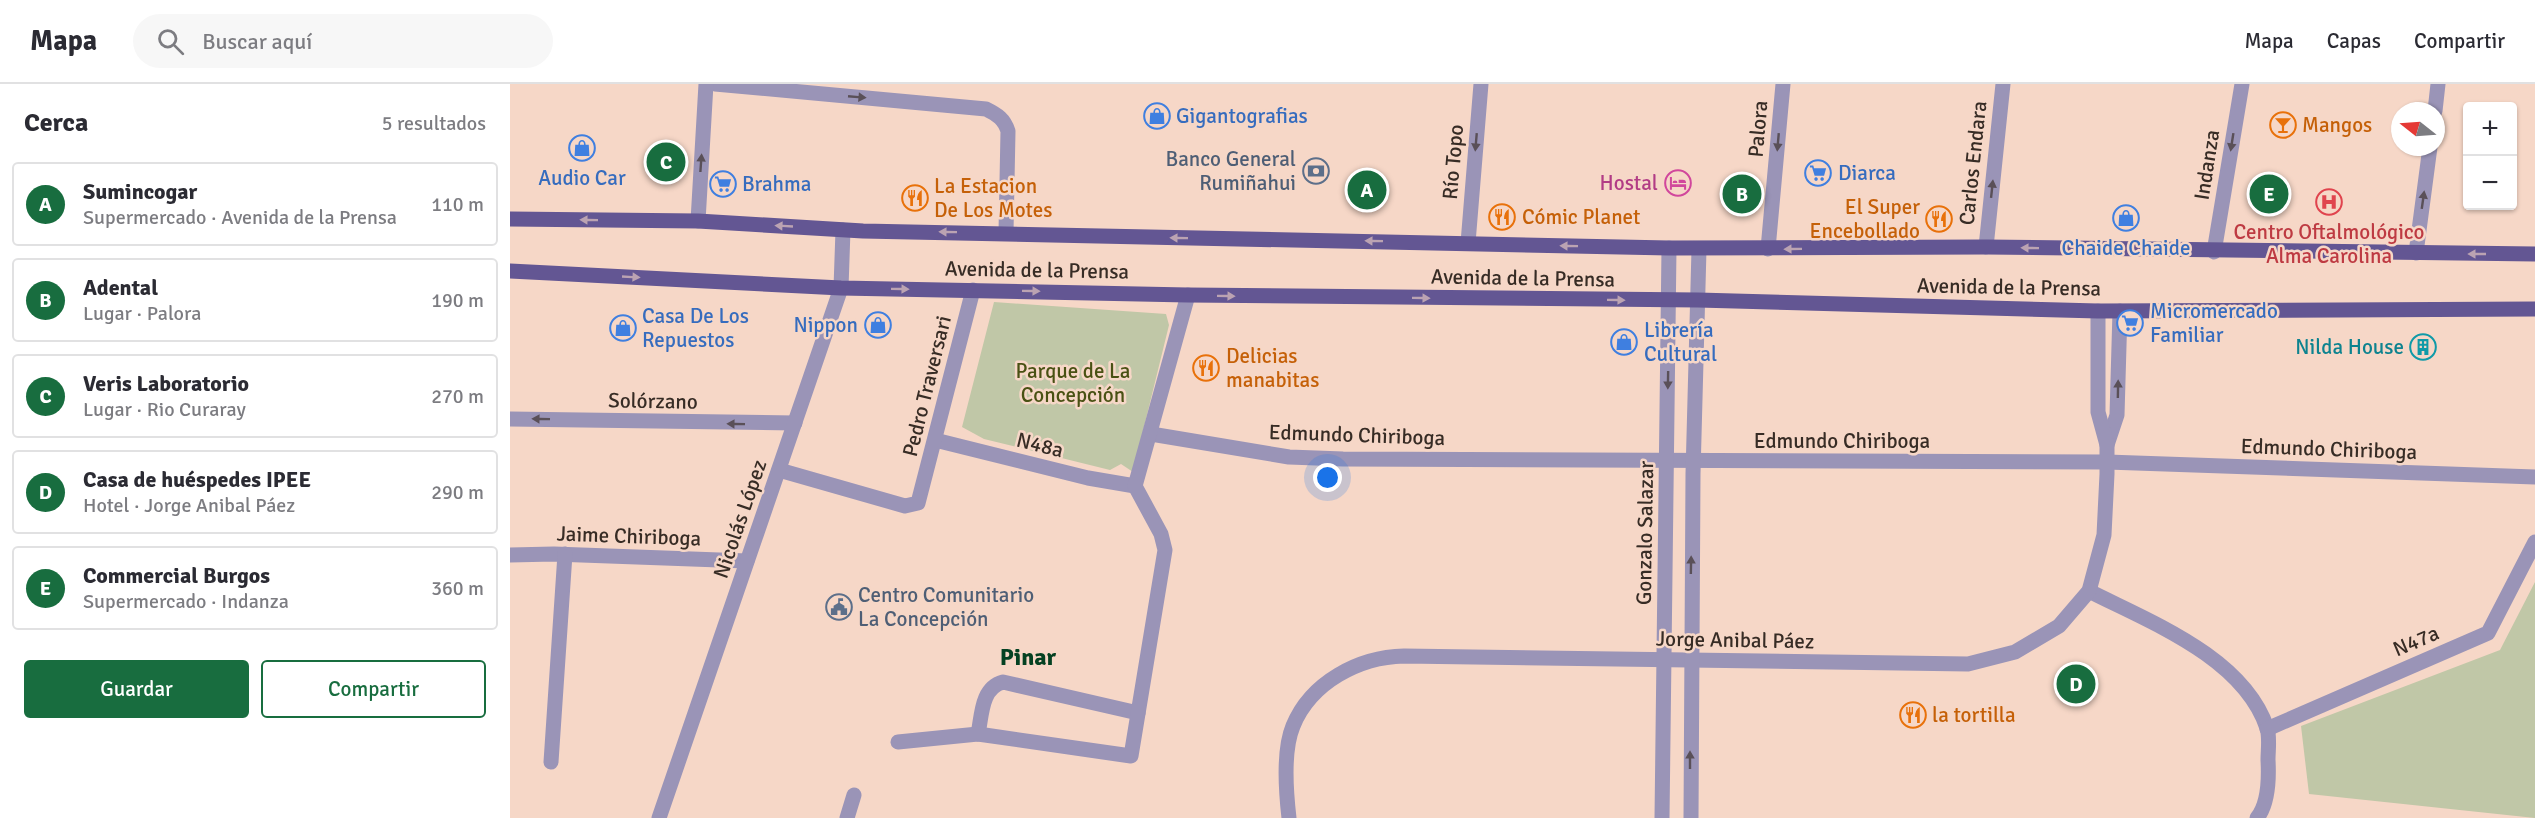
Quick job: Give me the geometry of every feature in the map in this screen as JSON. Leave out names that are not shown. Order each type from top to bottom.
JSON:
[{"type":"main road","name":"Avenida de la Prensa","points":[[510,219],[698,221],[843,230],[1700,249],[1986,247],[2214,252],[2535,254]]},
{"type":"main road","name":"Avenida de la Prensa","points":[[510,271],[841,288],[1188,295],[1698,300],[2098,311],[2535,309]]},
{"type":"street","points":[[698,221],[706,84]]},
{"type":"street","points":[[715,84],[986,109],[995,113],[1003,119],[1008,132],[1006,232]]},
{"type":"street","name":"Río Topo","points":[[1468,243],[1481,84]]},
{"type":"street","name":"Palora","points":[[1768,249],[1783,84]]},
{"type":"street","name":"Carlos Endara","points":[[1986,247],[2003,84]]},
{"type":"street","name":"Indanza","points":[[2214,252],[2241,84]]},
{"type":"street","points":[[2436,102],[2438,84]]},
{"type":"street","points":[[2416,254],[2429,156]]},
{"type":"street","name":"Nicolás López","points":[[659,818],[841,288],[843,230]]},
{"type":"street","name":"Gonzalo Salazar","points":[[1662,818],[1669,248]]},
{"type":"street","points":[[1691,818],[1690,661],[1693,462],[1700,249]]},
{"type":"street","name":"Pedro Traversari","points":[[778,470],[905,506],[915,506],[922,493],[973,290]]},
{"type":"street","points":[[898,742],[978,734],[1131,756],[1165,550],[1161,534],[1135,486],[1188,295]]},
{"type":"street","name":"Jorge Anibal Páez","points":[[1285,783],[1293,725],[1315,691],[1352,666],[1404,656],[1968,664],[2015,652],[2059,626],[2089,591],[2104,535],[2107,446],[2098,412],[2098,311]]},
{"type":"street","name":"Jorge Anibal Páez","points":[[2107,446],[2117,415],[2120,311]]},
{"type":"street","name":"Solórzano","points":[[510,419],[795,423]]},
{"type":"street","name":"Edmundo Chiriboga","points":[[1151,434],[1288,457],[1693,462],[2107,462],[2535,477]]},
{"type":"street","name":"N48a","points":[[935,440],[1088,478],[1135,486]]},
{"type":"street","name":"N47a","points":[[2267,729],[2488,633],[2535,542]]},
{"type":"street","points":[[551,762],[565,554]]},
{"type":"street","name":"Jaime Chiriboga","points":[[510,555],[565,554],[747,561]]},
{"type":"street","points":[[2089,591],[2193,645],[2242,683],[2267,729],[2269,775],[2267,790],[2257,818]]},
{"type":"street","points":[[978,734],[986,695],[990,688],[1003,682],[1138,713]]},
{"type":"street","points":[[1285,783],[1289,818]]},
{"type":"street","points":[[1285,783],[1298,818]]},
{"type":"street","points":[[847,818],[854,795]]},
{"type":"green space","name":"Parque de La Concepción","points":[[994,302],[1166,314],[1169,325],[1133,472],[1121,464],[1110,470],[984,439],[962,427]]},
{"type":"green space","points":[[2535,582],[2535,818],[2309,794],[2301,726],[2500,650]]},
{"type":"place","name":"Gigantografias","points":[[1157,116]]},
{"type":"place","name":"Mangos","points":[[2283,125]]},
{"type":"place","name":"Audio Car","points":[[582,148]]},
{"type":"place","name":"Veris Laboratorio","points":[[666,162]]},
{"type":"place","name":"Banco General Rumiñahui","points":[[1316,171]]},
{"type":"place","name":"Diarca","points":[[1818,173]]},
{"type":"place","name":"Hostal","points":[[1678,183]]},
{"type":"place","name":"Brahma","points":[[723,184]]},
{"type":"place","name":"Sumincogar","points":[[1367,190]]},
{"type":"place","name":"Adental","points":[[1742,194]]},
{"type":"place","name":"Commercial Burgos","points":[[2269,194]]},
{"type":"place","name":"La Estacion De Los Motes","points":[[915,198]]},
{"type":"place","name":"Centro Oftalmológico Alma Carolina","points":[[2329,202]]},
{"type":"place","name":"Cómic Planet","points":[[1502,217]]},
{"type":"place","name":"Chaide Chaide","points":[[2126,218]]},
{"type":"place","name":"El Super Encebollado","points":[[1939,219]]},
{"type":"place","name":"Micromercado Familiar","points":[[2130,323]]},
{"type":"place","name":"Nippon","points":[[878,325]]},
{"type":"place","name":"Casa De Los Repuestos","points":[[623,328]]},
{"type":"place","name":"Librería Cultural","points":[[1624,342]]},
{"type":"place","name":"Nilda House","points":[[2423,347]]},
{"type":"place","name":"Delicias manabitas","points":[[1206,368]]},
{"type":"place","name":"Centro Comunitario La Concepción","points":[[839,607]]},
{"type":"place","name":"Casa de huéspedes IPEE","points":[[2076,684]]},
{"type":"place","name":"la tortilla","points":[[1913,715]]},
{"type":"district","name":"Pinar","points":[[1028,657]]}]
